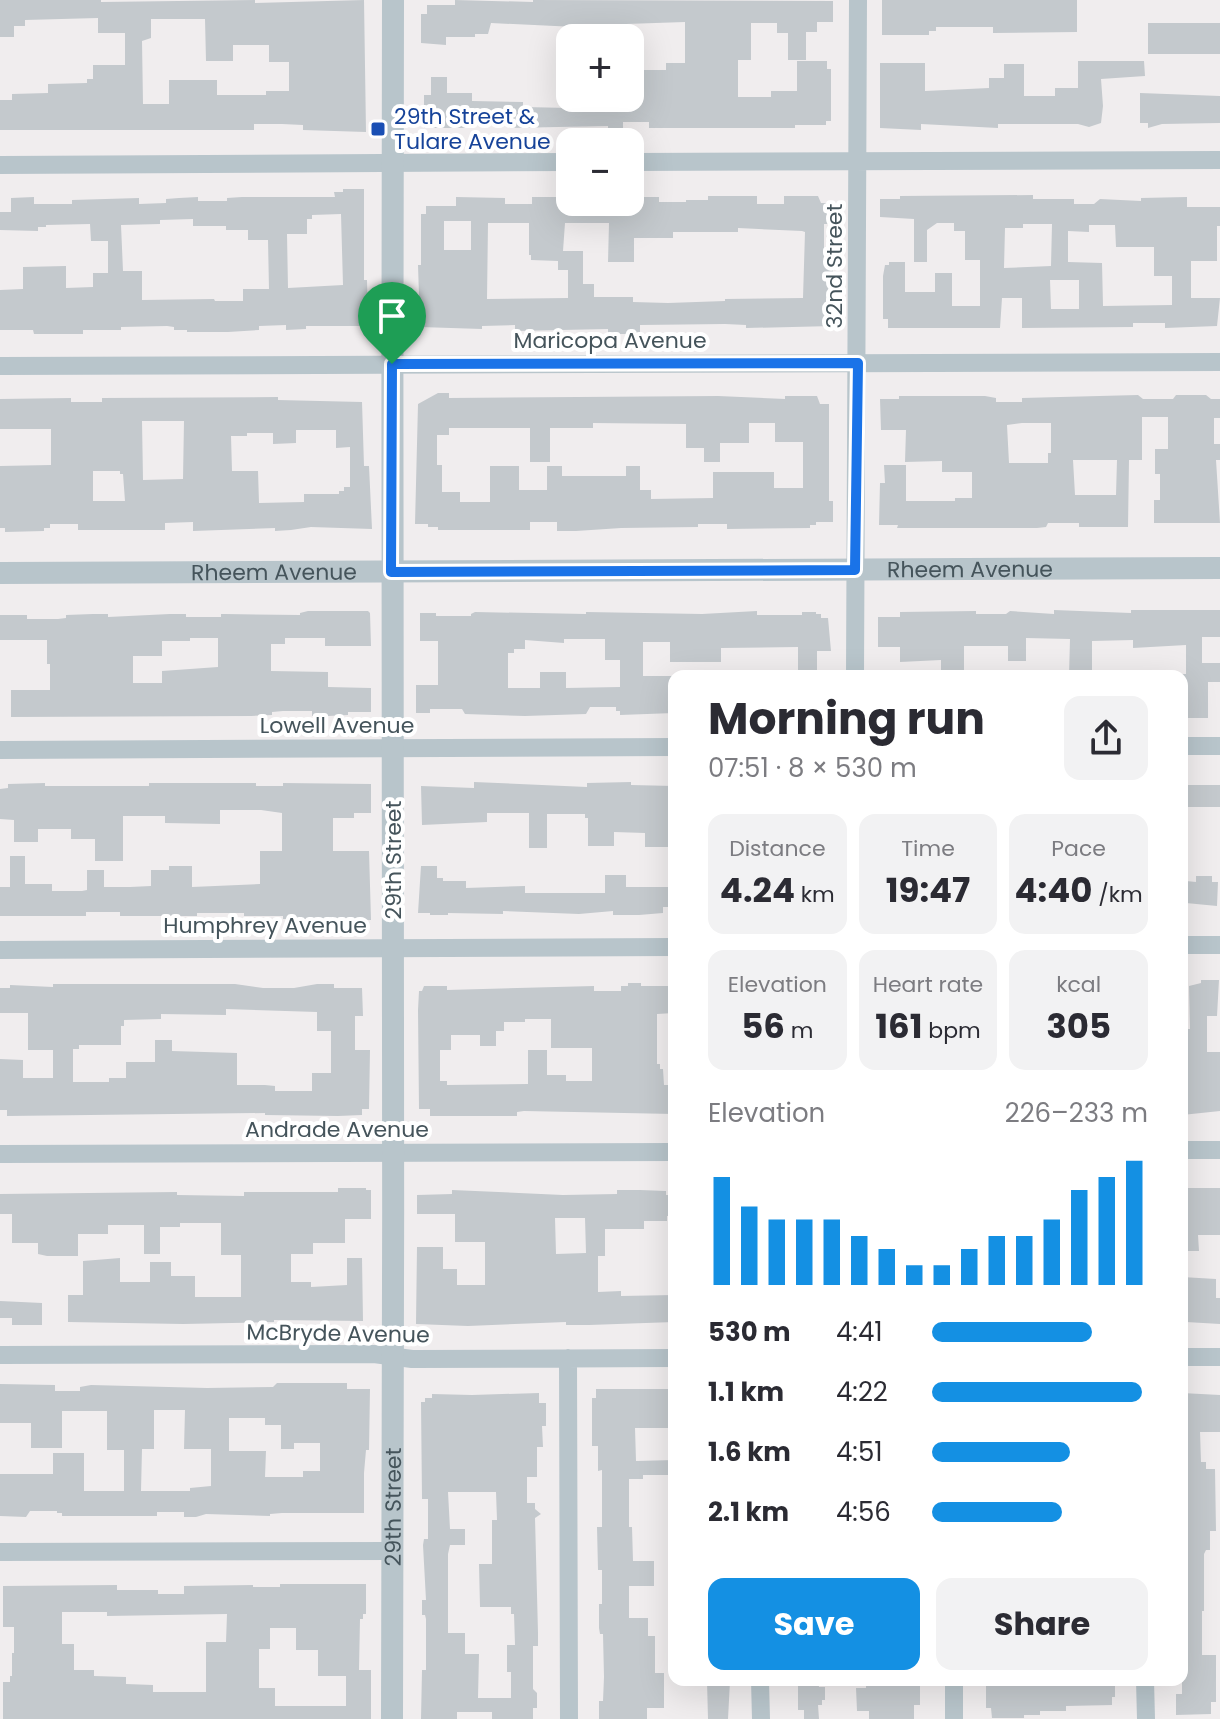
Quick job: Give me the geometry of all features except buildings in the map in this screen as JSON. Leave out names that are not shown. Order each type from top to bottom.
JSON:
[{"type":"street","name":"29th Street","points":[[392,1719],[395,1357],[391,572],[393,0]]},
{"type":"street","name":"32nd Street","points":[[855,670],[858,0]]},
{"type":"street","points":[[644,162],[1220,160]]},
{"type":"street","points":[[0,165],[556,162]]},
{"type":"street","name":"Maricopa Avenue","points":[[0,366],[1220,362]]},
{"type":"street","name":"Rheem Avenue","points":[[0,573],[1220,568]]},
{"type":"street","points":[[1188,746],[1220,746]]},
{"type":"street","name":"Lowell Avenue","points":[[0,750],[668,747]]},
{"type":"street","points":[[1188,945],[1220,945]]},
{"type":"street","name":"Humphrey Avenue","points":[[0,950],[668,947]]},
{"type":"street","points":[[1188,1150],[1220,1150]]},
{"type":"street","name":"Andrade Avenue","points":[[0,1154],[668,1152]]},
{"type":"street","name":"McBryde Avenue","points":[[0,1355],[374,1354],[412,1359],[668,1358]]},
{"type":"street","points":[[1188,1357],[1220,1357]]},
{"type":"street","points":[[568,1358],[569,1719]]},
{"type":"street","points":[[0,1552],[393,1551]]},
{"type":"street","points":[[760,1686],[761,1719]]},
{"type":"street","points":[[954,1686],[954,1719]]},
{"type":"street","points":[[1145,1686],[1146,1719]]},
{"type":"place","name":"29th Street & Tulare Avenue","points":[[378,129]]},
{"type":"route","points":[[858,363],[855,570],[391,572],[392,364],[858,363]]}]
